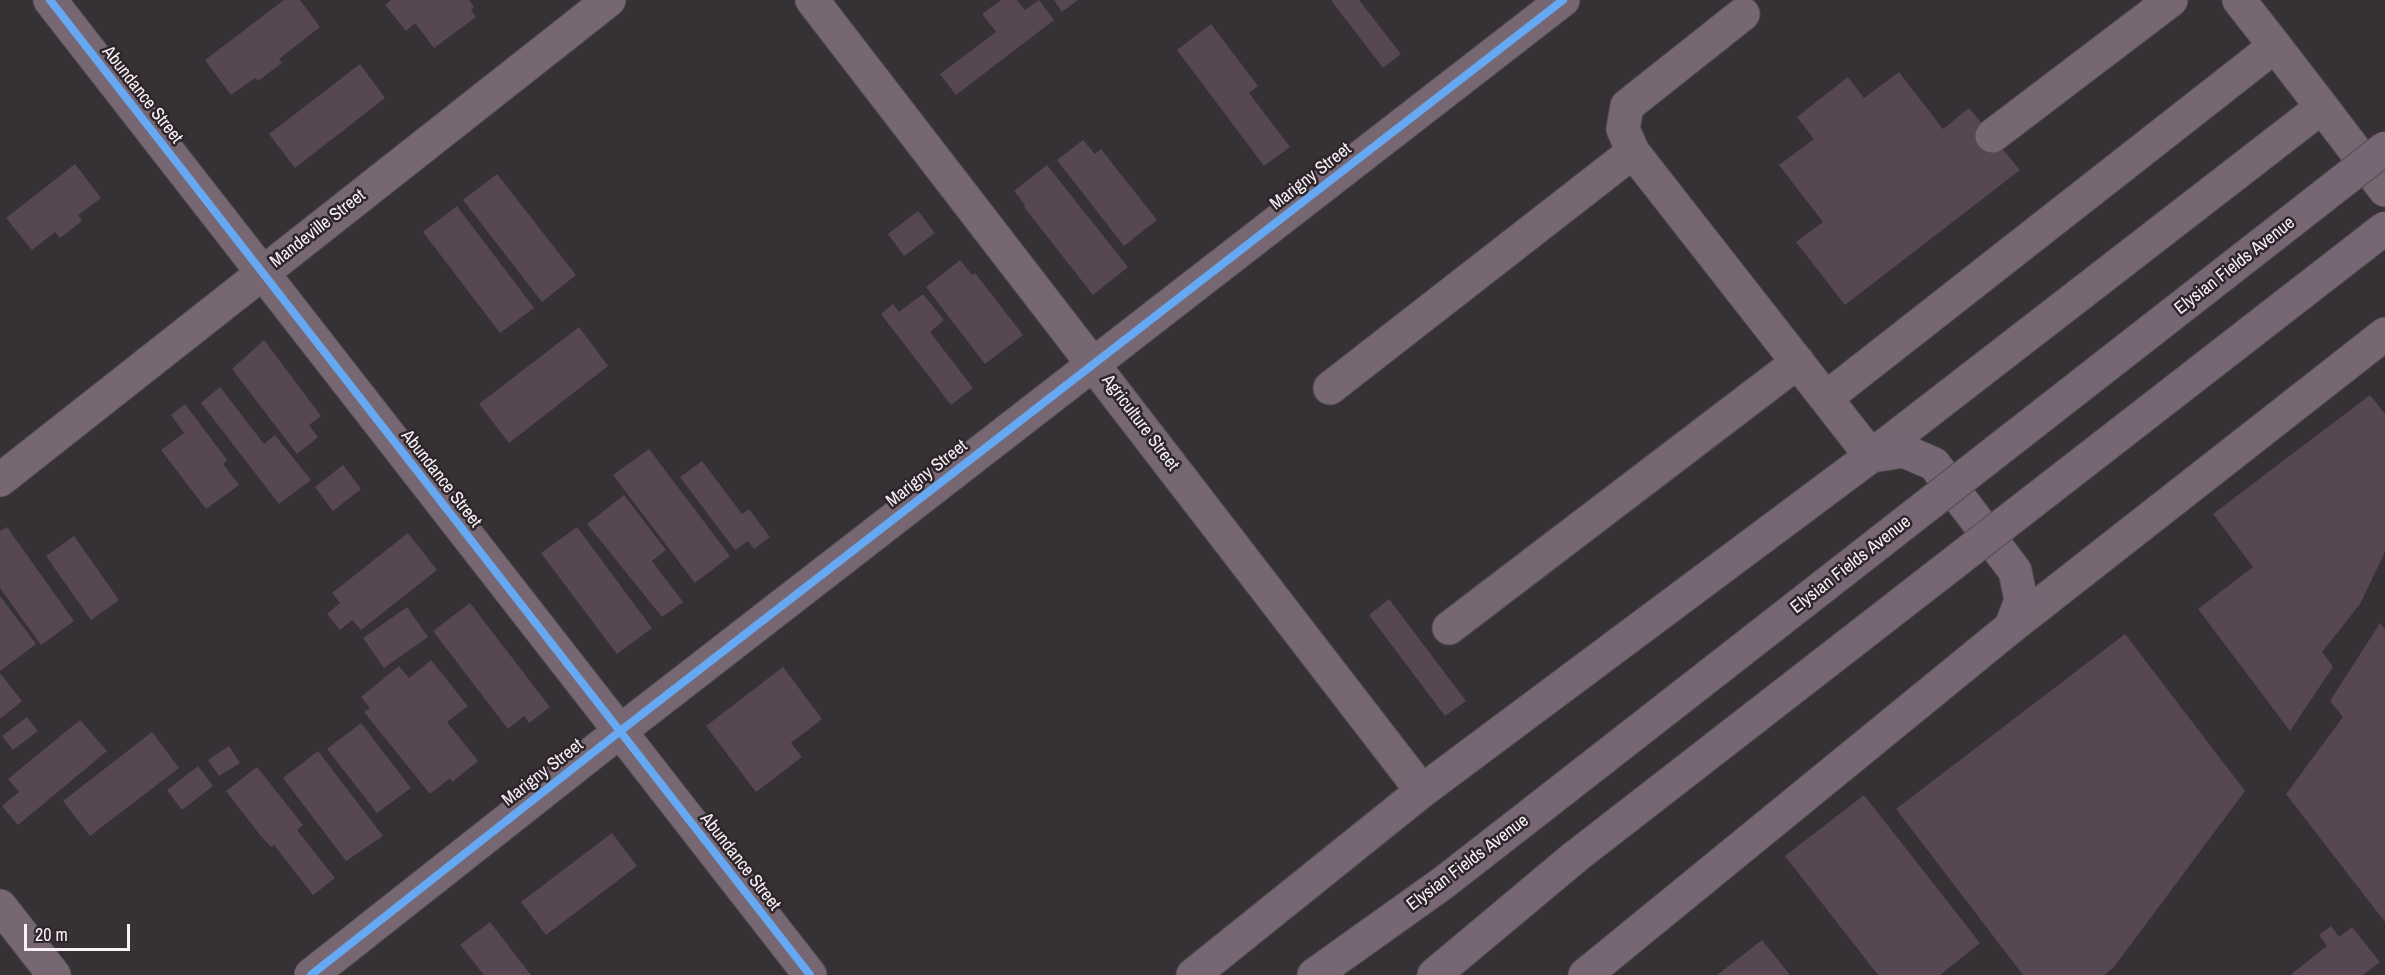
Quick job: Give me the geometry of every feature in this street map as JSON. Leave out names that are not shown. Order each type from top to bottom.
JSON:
[{"type":"main road","name":"Elysian Fields Avenue","points":[[1314,975],[1443,883],[2385,148]]},
{"type":"main road","points":[[1434,975],[1575,857],[2385,228]]},
{"type":"main road","points":[[1193,975],[1422,790],[1871,456],[1904,452],[1934,464],[2015,571],[2021,600],[2011,627],[1585,975]]},
{"type":"street","name":"Abundance Street","points":[[50,0],[261,274],[810,975]]},
{"type":"street","name":"Mandeville Street","points":[[0,480],[609,0]]},
{"type":"street","name":"Agriculture Street","points":[[812,0],[1422,790]]},
{"type":"street","name":"Marigny Street","points":[[311,975],[619,732],[1563,0]]},
{"type":"street","points":[[1992,136],[2170,0]]},
{"type":"street","points":[[2239,0],[2385,190]]},
{"type":"street","points":[[1743,14],[1627,106],[1623,129],[1633,152],[1871,456],[2322,107]]},
{"type":"street","points":[[1826,398],[2275,46]]},
{"type":"street","points":[[1330,388],[1633,152]]},
{"type":"street","points":[[2011,627],[2385,334]]},
{"type":"street","points":[[1449,628],[1798,362]]},
{"type":"street","points":[[0,906],[54,975]]},
{"type":"building","points":[[284,0],[300,0],[320,27],[279,59],[282,63],[258,81],[255,78],[231,95],[205,60]]},
{"type":"building","points":[[391,0],[469,0],[474,7],[471,10],[476,17],[434,48],[415,23],[406,31],[385,5]]},
{"type":"building","points":[[1001,0],[1017,0],[1025,10],[1039,0],[1054,20],[956,95],[940,74],[996,32],[982,14]]},
{"type":"building","points":[[1054,0],[1078,0],[1062,12]]},
{"type":"building","points":[[1331,0],[1359,0],[1401,54],[1383,68]]},
{"type":"building","points":[[1211,24],[1258,86],[1249,93],[1290,147],[1264,166],[1177,50]]},
{"type":"building","points":[[360,64],[385,98],[295,168],[269,134]]},
{"type":"building","points":[[1899,72],[1943,129],[1969,108],[2020,170],[1845,305],[1796,242],[1823,222],[1779,165],[1814,139],[1797,117],[1848,77],[1864,98]]},
{"type":"building","points":[[1083,140],[1095,154],[1101,149],[1157,220],[1124,246],[1057,160]]},
{"type":"building","points":[[75,164],[101,198],[78,215],[82,221],[60,238],[55,232],[32,250],[6,218]]},
{"type":"building","points":[[1047,165],[1128,267],[1093,295],[1014,191]]},
{"type":"building","points":[[497,174],[576,275],[542,302],[463,200]]},
{"type":"building","points":[[457,206],[534,308],[500,333],[423,232]]},
{"type":"building","points":[[918,211],[935,233],[904,256],[888,234]]},
{"type":"building","points":[[960,260],[972,275],[975,273],[1023,335],[985,364],[926,287]]},
{"type":"building","points":[[923,294],[944,320],[930,332],[973,388],[951,405],[881,314],[893,304],[899,312]]},
{"type":"building","points":[[579,327],[608,366],[509,443],[479,404]]},
{"type":"building","points":[[264,340],[321,416],[309,425],[318,437],[297,454],[232,369]]},
{"type":"building","points":[[220,387],[264,444],[275,435],[311,480],[279,504],[201,403]]},
{"type":"building","points":[[2370,395],[2385,414],[2385,552],[2360,604],[2322,652],[2333,667],[2290,731],[2198,609],[2253,567],[2213,514]]},
{"type":"building","points":[[185,404],[227,460],[223,464],[239,485],[206,509],[161,450],[184,433],[171,415]]},
{"type":"building","points":[[649,449],[730,556],[695,583],[613,475]]},
{"type":"building","points":[[702,461],[742,514],[749,509],[770,537],[754,549],[748,541],[735,550],[680,477]]},
{"type":"building","points":[[343,465],[361,489],[333,511],[315,487]]},
{"type":"building","points":[[624,495],[666,550],[652,561],[683,602],[662,617],[587,524]]},
{"type":"building","points":[[7,527],[74,621],[41,645],[0,588],[0,531]]},
{"type":"building","points":[[577,527],[652,628],[617,654],[541,553]]},
{"type":"building","points":[[408,533],[437,570],[361,630],[352,620],[340,630],[327,614],[340,603],[332,593]]},
{"type":"building","points":[[74,536],[119,600],[91,620],[46,556]]},
{"type":"building","points":[[0,596],[36,644],[0,671]]},
{"type":"building","points":[[1389,599],[1466,701],[1445,716],[1369,615]]},
{"type":"building","points":[[470,603],[550,707],[529,723],[524,716],[508,729],[433,631]]},
{"type":"building","points":[[407,607],[428,637],[384,668],[363,638]]},
{"type":"building","points":[[2380,623],[2385,629],[2385,922],[2286,794],[2343,717],[2330,701]]},
{"type":"building","points":[[2125,634],[2245,791],[2114,967],[2105,975],[2023,975],[1896,809]]},
{"type":"building","points":[[431,660],[468,706],[447,722],[478,761],[452,782],[450,778],[430,794],[364,712],[370,708],[361,697],[399,666],[409,678]]},
{"type":"building","points":[[783,667],[822,719],[791,743],[802,757],[756,792],[706,726]]},
{"type":"building","points":[[0,673],[22,701],[0,719]]},
{"type":"building","points":[[27,717],[38,731],[13,750],[2,736]]},
{"type":"building","points":[[80,720],[107,751],[18,825],[2,806],[19,792],[8,779]]},
{"type":"building","points":[[361,723],[411,788],[377,813],[327,749]]},
{"type":"building","points":[[152,732],[179,768],[90,836],[63,801]]},
{"type":"building","points":[[229,746],[240,763],[219,776],[208,760]]},
{"type":"building","points":[[318,751],[383,836],[346,861],[283,778]]},
{"type":"building","points":[[198,766],[213,786],[182,810],[167,790]]},
{"type":"building","points":[[257,767],[303,825],[297,830],[335,878],[313,895],[274,845],[271,847],[260,835],[226,791]]},
{"type":"building","points":[[1864,795],[1980,943],[1940,975],[1878,975],[1785,856]]},
{"type":"building","points":[[612,833],[637,866],[546,935],[521,902]]},
{"type":"building","points":[[490,922],[531,975],[484,975],[460,945]]},
{"type":"building","points":[[2331,926],[2339,937],[2352,927],[2380,962],[2363,975],[2290,975],[2327,946],[2319,935]]},
{"type":"building","points":[[1762,940],[1790,975],[1717,975]]},
{"type":"cycle path","points":[[50,0],[810,975]]},
{"type":"cycle path","points":[[311,975],[619,732],[1563,0]]}]
